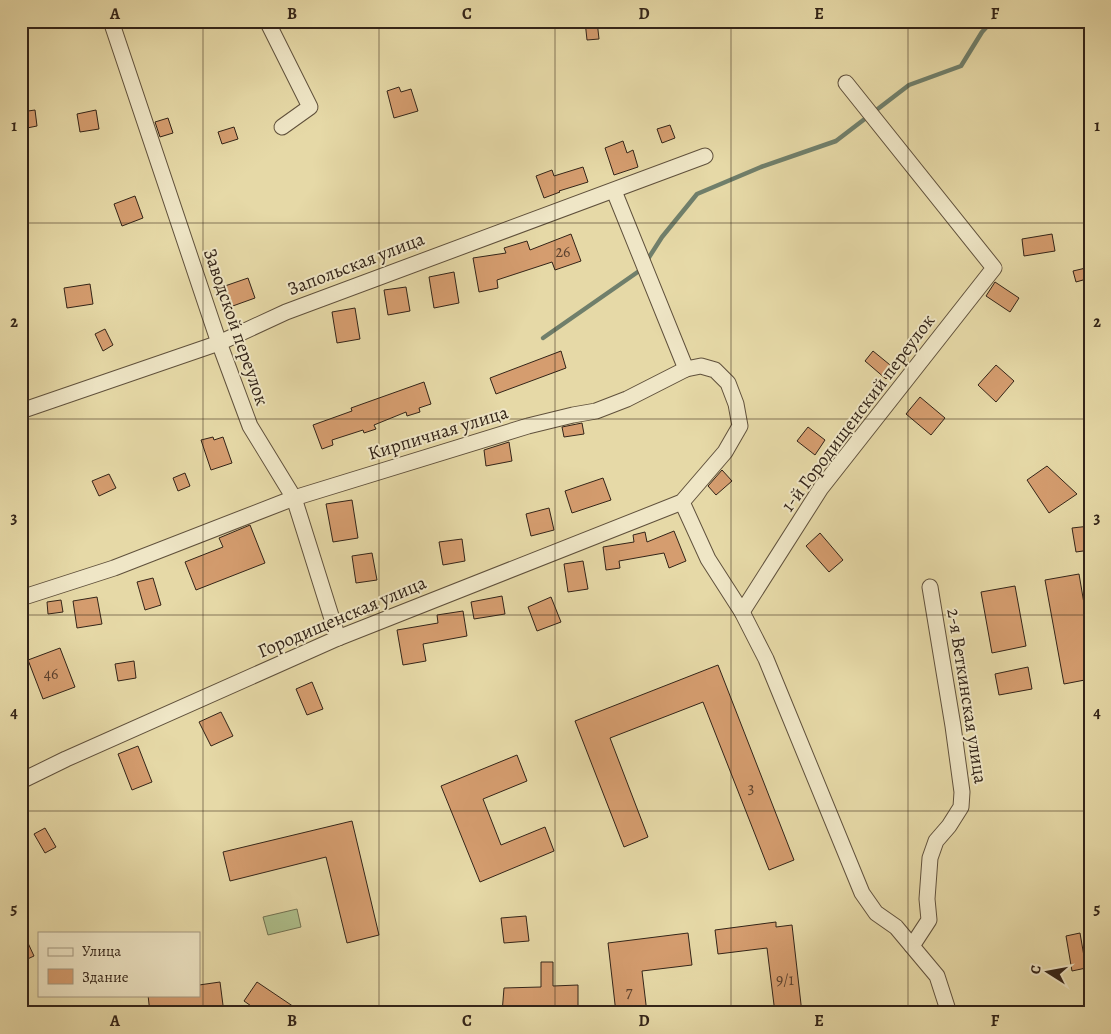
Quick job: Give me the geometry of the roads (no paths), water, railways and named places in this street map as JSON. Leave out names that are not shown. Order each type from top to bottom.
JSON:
[{"type":"street","name":"Заводской переулок","points":[[111,21],[219,343],[250,426],[294,498],[338,638]]},
{"type":"street","points":[[267,21],[310,107],[282,128]]},
{"type":"street","name":"1-й Городищенский переулок","points":[[742,612],[821,488],[994,268],[846,83]]},
{"type":"street","name":"Запольская улица","points":[[21,410],[219,343],[286,312],[705,156]]},
{"type":"street","points":[[614,191],[686,369]]},
{"type":"street","name":"Кирпичная улица","points":[[21,598],[114,568],[294,498],[528,426],[596,411],[627,399],[686,369],[701,366],[716,370],[728,382],[736,404],[740,426],[725,452],[682,502]]},
{"type":"street","points":[[682,502],[708,559],[742,612],[766,659],[862,893],[876,913],[896,927],[936,976],[949,1013]]},
{"type":"street","name":"Городищенская улица","points":[[21,781],[66,759],[338,638],[682,502]]},
{"type":"street","name":"2-я Веткинская улица","points":[[912,946],[929,920],[927,899],[930,858],[936,841],[953,821],[961,807],[962,792],[954,726],[930,587]]},
{"type":"waterway","points":[[646,262],[662,237],[697,194],[761,167],[836,141],[909,85],[961,66],[982,32],[992,21]]},
{"type":"waterway","points":[[543,338],[642,269]]}]
